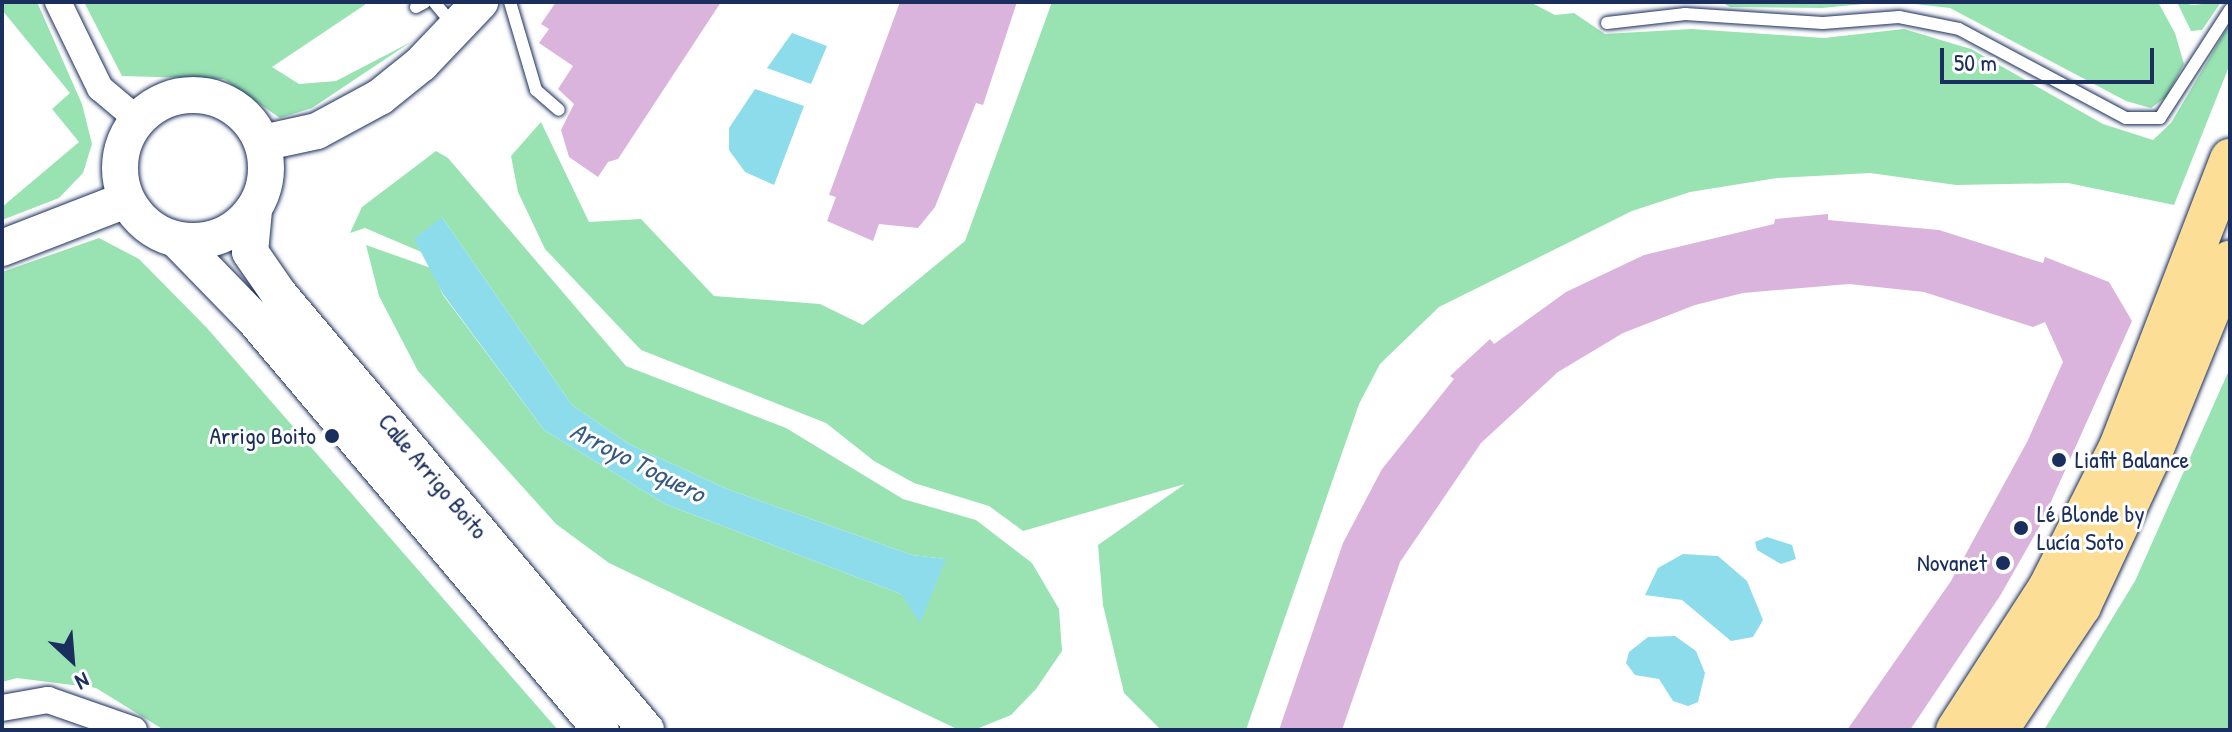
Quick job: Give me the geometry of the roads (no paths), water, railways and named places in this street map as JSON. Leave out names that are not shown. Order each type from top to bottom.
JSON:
[{"type":"main road","points":[[262,143],[317,131],[380,97],[457,10]]},
{"type":"main road","points":[[181,96],[206,96],[230,104],[250,121],[262,143],[266,177],[254,210],[231,231],[201,242],[178,241],[148,225],[126,200],[119,172],[123,144],[138,120],[157,104],[181,96]]},
{"type":"main road","points":[[1956,730],[2048,588],[2119,447],[2230,159]]},
{"type":"main road","points":[[2,248],[126,200]]},
{"type":"main road","name":"Calle Arrigo Boito","points":[[254,210],[250,252],[279,294],[646,730]]},
{"type":"main road","name":"Calle Arrigo Boito","points":[[178,241],[253,318],[601,730]]},
{"type":"main road","points":[[1998,730],[2081,606],[2150,458],[2230,261]]},
{"type":"street","points":[[58,2],[100,88],[138,120]]},
{"type":"street","points":[[2,708],[48,700],[134,730]]},
{"type":"lane","points":[[510,2],[536,90],[559,110]]},
{"type":"lane","points":[[1607,23],[1685,14],[1823,23],[1899,17],[1959,29],[2126,118],[2160,118],[2230,10]]},
{"type":"water","points":[[792,33],[827,46],[811,84],[767,68]]},
{"type":"water","points":[[755,89],[804,106],[774,185],[745,172],[729,150],[729,128]]},
{"type":"water","name":"Arroyo Toquero","points":[[442,217],[572,405],[629,444],[727,489],[912,555],[946,559],[920,623],[901,594],[665,504],[544,430],[443,294],[414,239]]},
{"type":"water","points":[[1767,537],[1792,545],[1796,559],[1781,564],[1757,550],[1755,542]]},
{"type":"water","points":[[1683,554],[1718,556],[1747,581],[1763,620],[1753,637],[1731,641],[1682,600],[1645,595],[1658,568]]},
{"type":"water","points":[[1675,636],[1696,651],[1705,673],[1698,702],[1688,706],[1673,701],[1659,679],[1635,675],[1626,663],[1629,652],[1648,637]]},
{"type":"place","name":"Arrigo Boito","points":[[332,436]]},
{"type":"place","name":"Liafit Balance","points":[[2059,460]]},
{"type":"place","name":"Lé Blonde by Lucía Soto","points":[[2021,528]]},
{"type":"place","name":"Novanet","points":[[2003,563]]}]
